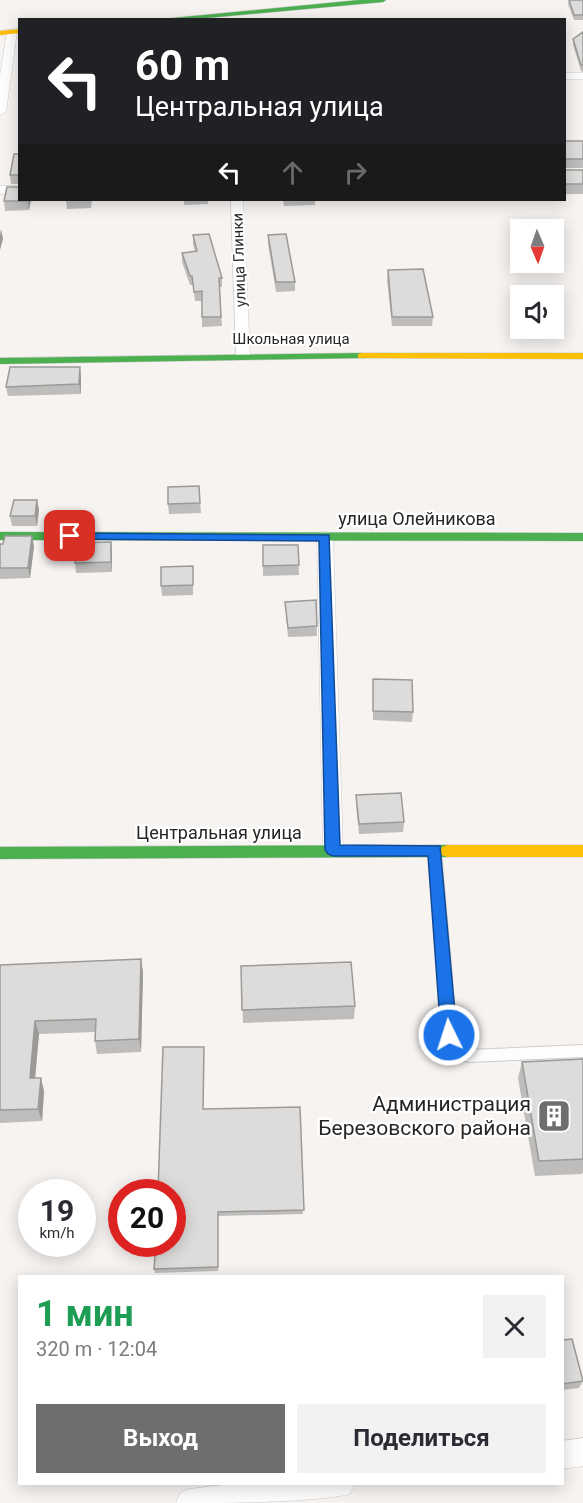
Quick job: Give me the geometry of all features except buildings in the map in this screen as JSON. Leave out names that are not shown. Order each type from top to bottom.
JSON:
[{"type":"street","points":[[194,18],[273,14],[382,0]]},
{"type":"street","points":[[0,112],[6,90],[10,32]]},
{"type":"street","points":[[566,76],[583,76]]},
{"type":"street","points":[[0,190],[18,190]]},
{"type":"street","name":"улица Глинки","points":[[237,201],[243,356]]},
{"type":"street","name":"Школьная улица","points":[[0,361],[243,356],[583,356]]},
{"type":"street","name":"улица Олейникова","points":[[0,536],[583,537]]},
{"type":"street","points":[[325,537],[333,850]]},
{"type":"street","name":"Центральная улица","points":[[0,853],[333,850],[583,851]]},
{"type":"street","points":[[564,1455],[583,1452]]},
{"type":"street","points":[[190,1503],[332,1485]]},
{"type":"lane","points":[[435,850],[452,1051],[468,1056],[583,1051]]},
{"type":"traffic: fast","points":[[178,18],[383,0]]},
{"type":"traffic: fast","points":[[0,361],[362,356]]},
{"type":"traffic: fast","points":[[0,536],[583,537]]},
{"type":"traffic: fast","points":[[0,853],[447,851]]},
{"type":"traffic: slow","points":[[0,33],[18,31]]},
{"type":"traffic: slow","points":[[362,356],[583,356]]},
{"type":"traffic: slow","points":[[447,851],[583,851]]},
{"type":"place","name":"Администрация Березовского района","points":[[554,1116]]},
{"type":"route","points":[[70,536],[325,537],[333,850],[435,850],[449,1035]]}]
